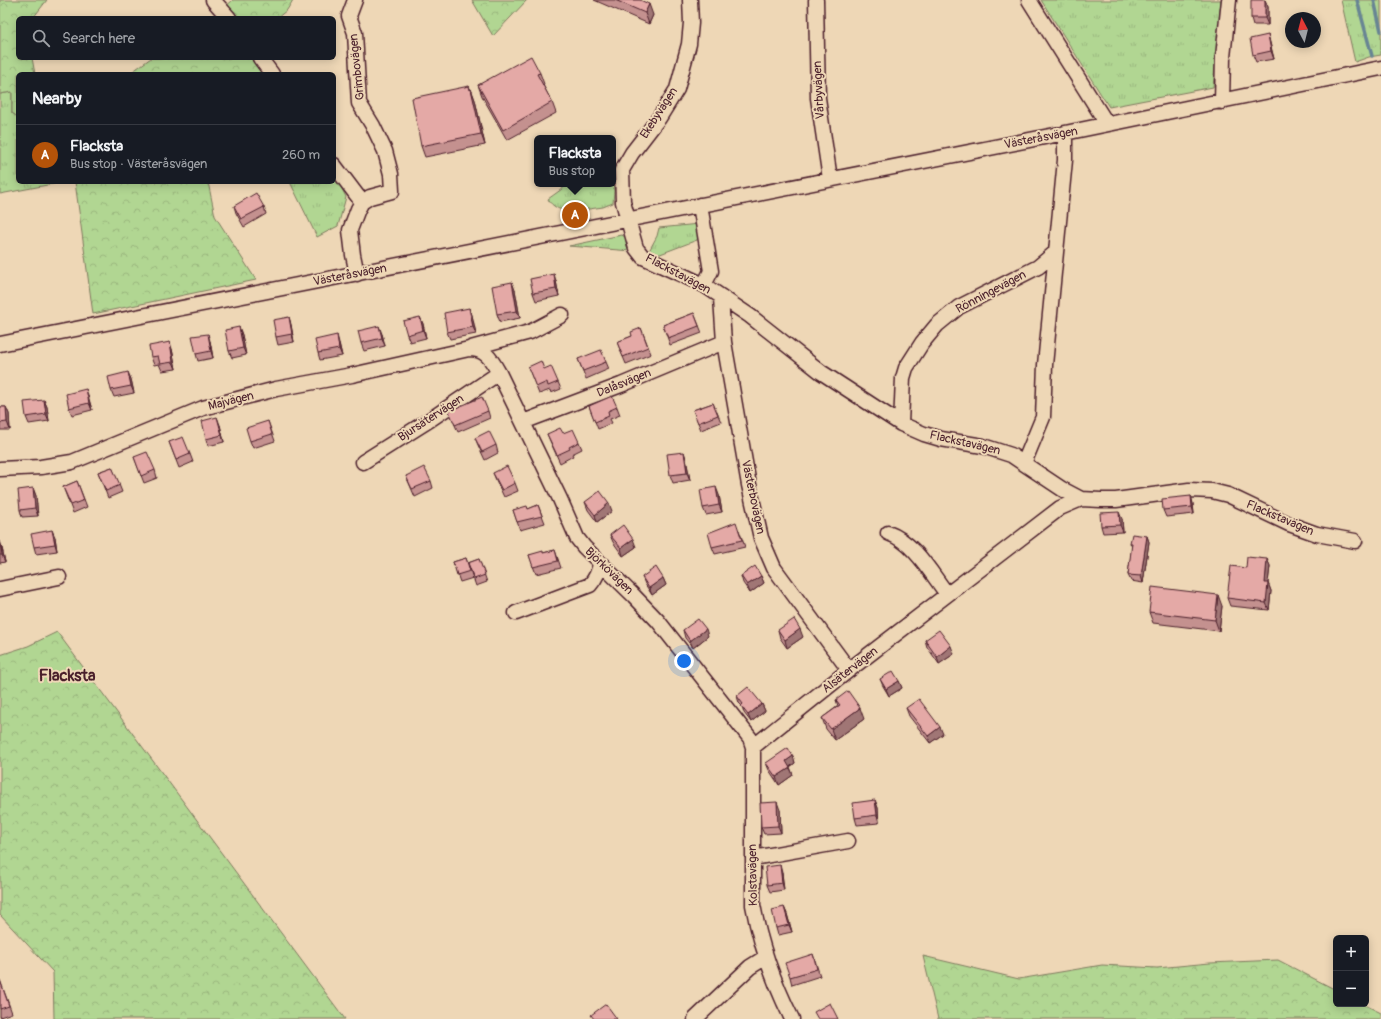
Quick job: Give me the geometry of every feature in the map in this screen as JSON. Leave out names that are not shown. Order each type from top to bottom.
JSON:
[{"type":"street","points":[[213,0],[227,16]]},
{"type":"street","name":"Grimbovägen","points":[[355,0],[349,16],[354,33],[359,103],[373,126],[385,151],[391,174],[392,191],[370,197],[362,202]]},
{"type":"street","name":"Ekebyvägen","points":[[629,220],[623,202],[622,170],[632,153],[659,118],[676,89],[689,44],[691,23],[690,0]]},
{"type":"street","name":"Vårbyvägen","points":[[816,0],[818,98],[830,179]]},
{"type":"street","points":[[1029,0],[1107,124]]},
{"type":"street","points":[[1222,102],[1221,85],[1229,0]]},
{"type":"street","points":[[262,60],[270,72]]},
{"type":"street","name":"Västeråsvägen","points":[[0,344],[1222,102],[1381,68]]},
{"type":"street","points":[[1024,463],[1043,417],[1044,364],[1065,160],[1065,133]]},
{"type":"street","points":[[336,168],[362,202],[350,230],[357,274]]},
{"type":"street","points":[[700,205],[710,271],[704,285]]},
{"type":"street","name":"Flackstavägen","points":[[629,220],[636,248],[643,257],[704,285],[721,298],[750,316],[821,372],[901,424],[924,434],[941,439],[1000,450],[1011,455],[1062,489],[1081,499],[1116,500],[1189,490],[1212,491],[1228,495],[1289,524],[1317,534],[1356,541]]},
{"type":"street","name":"Rönningevägen","points":[[901,424],[902,389],[906,368],[936,325],[969,301],[1038,267],[1056,252]]},
{"type":"street","name":"Västerbovägen","points":[[721,298],[724,342],[749,485],[761,538],[774,568],[849,670]]},
{"type":"street","name":"Majvägen","points":[[0,470],[41,467],[72,462],[203,408],[276,390],[352,375],[514,338],[530,332],[562,315]]},
{"type":"street","name":"Dalåsvägen","points":[[523,422],[724,342]]},
{"type":"street","points":[[469,349],[476,349],[485,353],[493,362],[499,373]]},
{"type":"street","name":"Björkövägen","points":[[499,373],[560,499],[577,538],[584,547],[658,621],[750,738],[753,747]]},
{"type":"street","name":"Bjursätervägen","points":[[363,462],[431,419],[499,373]]},
{"type":"street","name":"Alsätervägen","points":[[753,747],[849,670],[1060,508],[1081,499]]},
{"type":"street","points":[[888,533],[898,536],[910,545],[947,594]]},
{"type":"street","points":[[516,613],[590,585],[595,580],[599,572],[600,563]]},
{"type":"street","points":[[0,589],[59,577]]},
{"type":"street","name":"Kolstavägen","points":[[753,747],[753,905],[755,919],[766,957],[792,1019]]},
{"type":"street","points":[[753,858],[848,841]]},
{"type":"street","points":[[695,1019],[750,967],[766,957]]},
{"type":"green space","points":[[0,0],[47,0],[35,16],[16,16],[16,60],[32,60],[35,72],[16,72],[16,116],[12,113],[12,92],[0,94]]},
{"type":"green space","points":[[233,0],[293,0],[287,10],[280,16],[231,16],[224,8]]},
{"type":"green space","points":[[472,0],[527,0],[493,36]]},
{"type":"green space","points":[[1041,0],[1221,0],[1213,87],[1109,107]]},
{"type":"green space","points":[[1341,0],[1381,0],[1381,55],[1355,62]]},
{"type":"green space","points":[[148,60],[258,60],[268,72],[132,72]]},
{"type":"green space","points":[[12,92],[12,113],[16,116],[16,184],[52,184],[0,194],[0,94]]},
{"type":"green space","points":[[336,177],[346,197],[338,226],[317,237],[291,184],[336,184]]},
{"type":"green space","points":[[75,184],[208,184],[215,216],[256,280],[93,314]]},
{"type":"green space","points":[[565,187],[614,187],[613,203],[603,207],[575,211],[573,204],[563,207],[563,210],[558,209],[550,203],[548,199]]},
{"type":"green space","points":[[699,224],[702,227],[697,240],[655,256],[649,251],[657,236],[659,228]]},
{"type":"green space","points":[[621,235],[626,237],[631,251],[569,246]]},
{"type":"green space","points":[[57,632],[345,1019],[54,1019],[53,972],[0,915],[0,655],[28,646]]},
{"type":"green space","points":[[923,956],[1019,979],[1102,965],[1157,968],[1210,963],[1278,960],[1333,988],[1333,1007],[1369,1007],[1381,1013],[1381,1019],[938,1019]]},
{"type":"building","points":[[615,0],[640,0],[649,4],[645,13]]},
{"type":"building","points":[[1251,0],[1265,0],[1265,18],[1251,18]]},
{"type":"building","points":[[1268,35],[1271,51],[1253,55],[1250,39]]},
{"type":"building","points":[[531,56],[540,73],[537,74],[552,102],[503,130],[478,85]]},
{"type":"building","points":[[469,86],[470,90],[471,89],[481,134],[421,146],[412,98]]},
{"type":"building","points":[[256,193],[264,207],[241,219],[234,206]]},
{"type":"building","points":[[554,274],[556,289],[533,293],[530,279]]},
{"type":"building","points":[[512,282],[517,311],[497,314],[492,286]]},
{"type":"building","points":[[469,308],[473,327],[447,332],[444,313]]},
{"type":"building","points":[[694,313],[699,326],[668,338],[663,325]]},
{"type":"building","points":[[289,317],[292,334],[276,337],[273,320]]},
{"type":"building","points":[[420,317],[423,330],[407,335],[403,321]]},
{"type":"building","points":[[379,326],[382,338],[361,343],[358,331]]},
{"type":"building","points":[[239,327],[243,348],[229,351],[225,330]]},
{"type":"building","points":[[641,328],[648,347],[623,357],[617,342],[632,336],[631,332]]},
{"type":"building","points":[[208,334],[211,351],[196,354],[192,336]]},
{"type":"building","points":[[337,335],[339,349],[318,353],[315,340]]},
{"type":"building","points":[[170,342],[173,362],[160,364],[158,356],[151,357],[149,346]]},
{"type":"building","points":[[601,350],[606,362],[583,371],[578,359]]},
{"type":"building","points":[[541,361],[544,369],[551,366],[558,382],[548,386],[547,382],[536,387],[528,367]]},
{"type":"building","points":[[128,372],[131,386],[111,390],[108,377]]},
{"type":"building","points":[[86,389],[89,403],[69,408],[66,394]]},
{"type":"building","points":[[612,396],[617,407],[608,411],[609,416],[595,422],[589,406]]},
{"type":"building","points":[[482,397],[488,411],[455,425],[449,411]]},
{"type":"building","points":[[44,400],[46,414],[26,417],[24,402]]},
{"type":"building","points":[[713,403],[718,415],[698,423],[693,410]]},
{"type":"building","points":[[0,407],[6,407],[7,422],[0,423]]},
{"type":"building","points":[[217,417],[222,435],[206,439],[202,421]]},
{"type":"building","points":[[268,421],[272,434],[250,441],[246,428]]},
{"type":"building","points":[[560,428],[563,433],[573,429],[579,442],[569,447],[570,449],[557,455],[547,434]]},
{"type":"building","points":[[489,431],[496,445],[482,452],[475,438]]},
{"type":"building","points":[[183,437],[190,454],[176,460],[169,442]]},
{"type":"building","points":[[147,452],[155,470],[141,476],[134,457]]},
{"type":"building","points":[[684,452],[687,473],[670,475],[667,454]]},
{"type":"building","points":[[507,466],[515,483],[502,490],[493,473]]},
{"type":"building","points":[[112,467],[120,485],[106,491],[98,472]]},
{"type":"building","points":[[424,467],[431,481],[412,489],[406,476]]},
{"type":"building","points":[[77,481],[84,500],[71,505],[63,487]]},
{"type":"building","points":[[716,487],[719,505],[703,508],[700,490]]},
{"type":"building","points":[[33,488],[35,508],[20,510],[18,490]]},
{"type":"building","points":[[600,491],[609,503],[595,515],[585,502]]},
{"type":"building","points":[[1191,496],[1192,507],[1163,510],[1162,499]]},
{"type":"building","points":[[538,505],[542,516],[517,522],[513,510],[527,506],[528,509]]},
{"type":"building","points":[[1119,512],[1120,525],[1101,526],[1100,513]]},
{"type":"building","points":[[736,522],[742,540],[712,547],[708,533]]},
{"type":"building","points":[[623,525],[633,539],[621,548],[610,535]]},
{"type":"building","points":[[52,530],[55,544],[34,547],[31,534]]},
{"type":"building","points":[[1132,534],[1147,536],[1141,576],[1128,575]]},
{"type":"building","points":[[0,542],[2,555],[0,555]]},
{"type":"building","points":[[555,550],[558,561],[533,567],[529,555],[543,551],[543,553]]},
{"type":"building","points":[[1247,557],[1267,559],[1265,583],[1268,583],[1266,603],[1227,598],[1231,566],[1246,568]]},
{"type":"building","points":[[466,558],[470,571],[457,575],[453,562]]},
{"type":"building","points":[[479,559],[485,575],[474,579],[468,563]]},
{"type":"building","points":[[755,566],[761,576],[747,585],[741,576]]},
{"type":"building","points":[[656,567],[663,578],[649,588],[642,577]]},
{"type":"building","points":[[1152,587],[1218,595],[1215,620],[1149,612]]},
{"type":"building","points":[[698,619],[706,629],[690,641],[683,630]]},
{"type":"building","points":[[794,619],[800,629],[785,640],[778,630]]},
{"type":"building","points":[[939,630],[951,646],[937,657],[925,640]]},
{"type":"building","points":[[893,671],[899,681],[886,689],[880,679]]},
{"type":"building","points":[[748,687],[762,704],[748,715],[741,706],[743,704],[737,696]]},
{"type":"building","points":[[848,691],[860,708],[831,729],[822,718],[840,705],[836,700]]},
{"type":"building","points":[[919,699],[940,727],[928,736],[906,708]]},
{"type":"building","points":[[788,748],[793,756],[786,761],[790,768],[776,777],[766,763]]},
{"type":"building","points":[[875,800],[877,815],[855,818],[853,803]]},
{"type":"building","points":[[777,802],[778,826],[761,827],[760,803]]},
{"type":"building","points":[[780,865],[782,883],[767,885],[765,867]]},
{"type":"building","points":[[784,907],[789,925],[776,928],[772,910]]},
{"type":"building","points":[[813,954],[817,969],[790,977],[785,963]]},
{"type":"building","points":[[0,980],[9,1006],[0,1009]]},
{"type":"building","points":[[830,1003],[838,1019],[818,1019],[814,1012]]},
{"type":"building","points":[[606,1004],[617,1019],[594,1019],[591,1015]]},
{"type":"waterway","points":[[1357,0],[1372,56]]},
{"type":"waterway","points":[[1374,0],[1381,31]]},
{"type":"place","name":"Flacksta","points":[[575,215]]},
{"type":"district","name":"Flacksta","points":[[67,676]]}]
